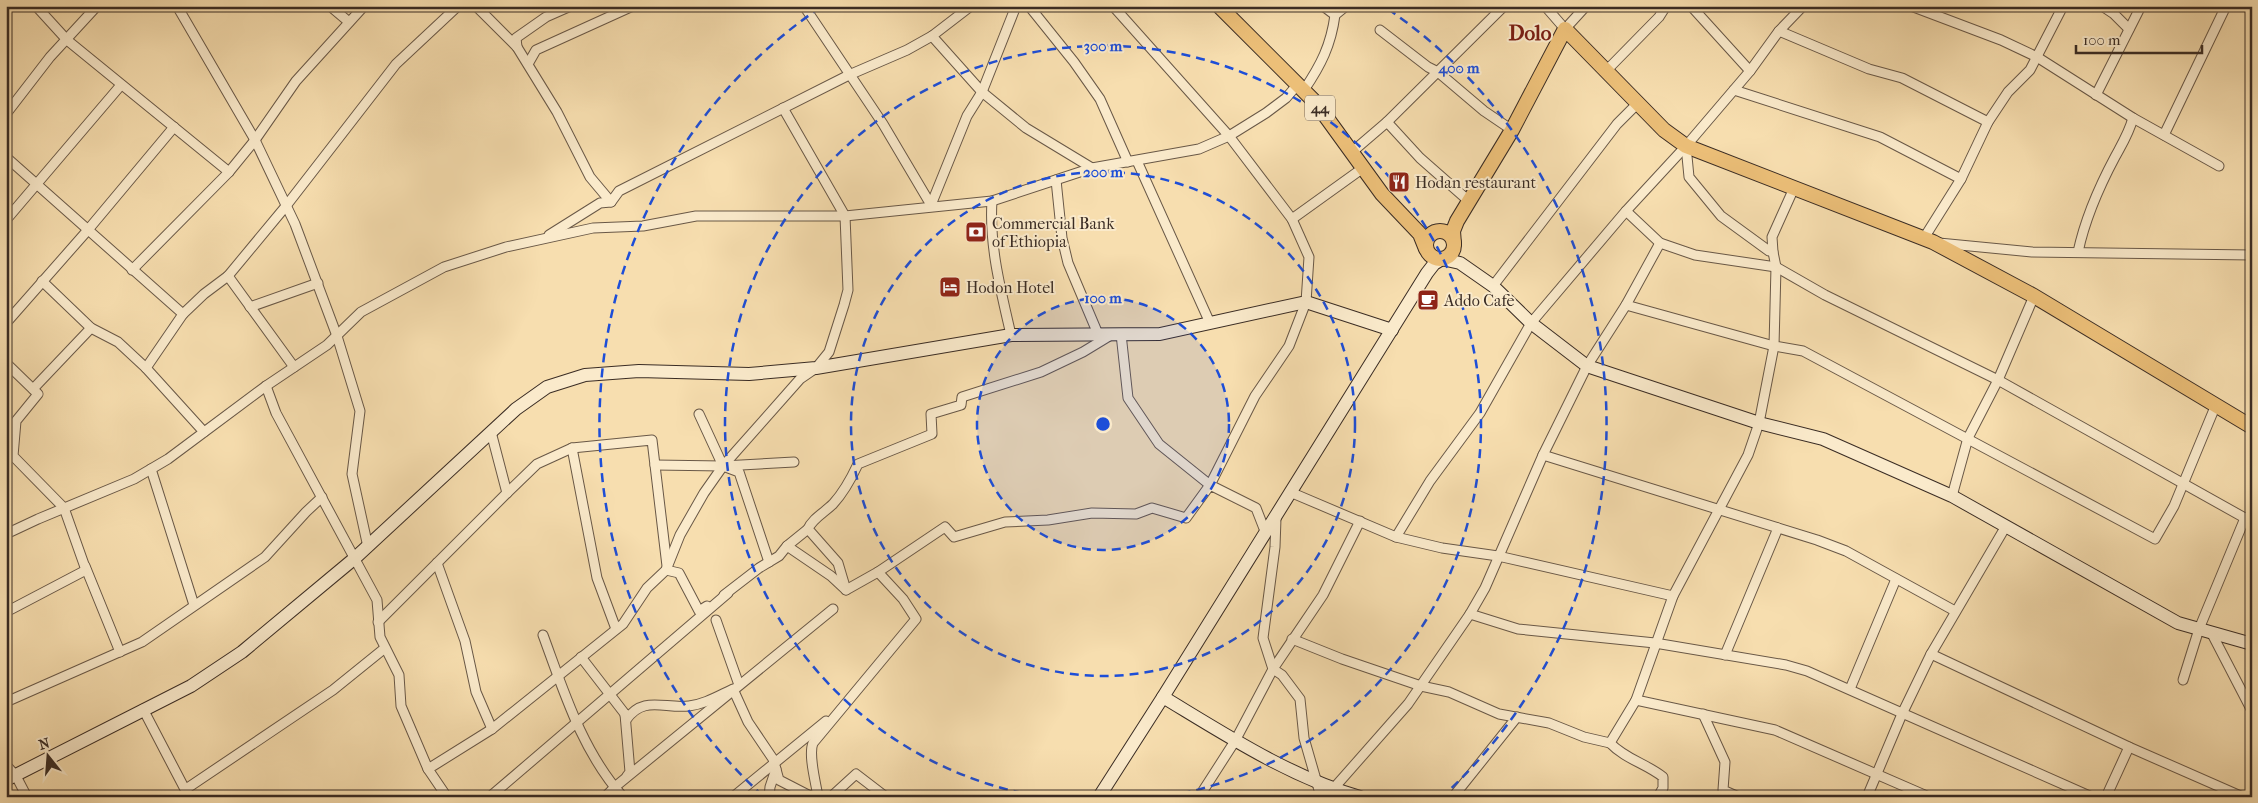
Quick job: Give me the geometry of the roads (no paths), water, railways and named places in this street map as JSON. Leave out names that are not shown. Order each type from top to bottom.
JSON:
[{"type":"main road","name":"44","points":[[1219,6],[1301,87],[1382,194],[1409,220]]},
{"type":"main road","points":[[1409,220],[1420,234],[1430,256],[1442,259],[1449,255],[1454,244],[1453,231],[1457,221],[1512,130],[1565,29],[1639,102],[1664,130],[1686,146],[1929,240],[2034,296],[2252,427]]},
{"type":"main road","points":[[1409,220],[1422,228],[1438,231],[1450,236],[1454,244]]},
{"type":"main road","points":[[1426,249],[1425,244],[1430,235],[1450,227],[1457,221]]},
{"type":"street","points":[[36,6],[67,40],[229,172]]},
{"type":"street","points":[[6,114],[50,57],[97,6]]},
{"type":"street","points":[[177,6],[255,140],[286,206],[318,284],[360,411],[352,474],[368,547]]},
{"type":"street","points":[[330,6],[348,22]]},
{"type":"street","points":[[132,270],[229,172],[255,140],[296,81],[364,6]]},
{"type":"street","points":[[146,368],[183,314],[204,294],[228,276],[286,206],[396,64],[458,6]]},
{"type":"street","points":[[476,6],[517,46],[557,112],[590,177],[611,202]]},
{"type":"street","points":[[517,46],[516,38],[546,17],[571,6]]},
{"type":"street","points":[[528,64],[536,50],[633,6]]},
{"type":"street","points":[[804,6],[849,76],[883,124],[931,206]]},
{"type":"street","points":[[542,239],[600,204],[611,202],[619,191],[783,108],[907,50],[932,36],[971,6]]},
{"type":"street","points":[[931,206],[967,116],[982,92],[1016,6]]},
{"type":"street","points":[[1029,6],[1074,62],[1100,99],[1133,162],[1210,323]]},
{"type":"street","points":[[846,590],[878,572],[945,527],[954,537],[1005,522],[1048,520],[1092,512],[1136,514],[1152,508],[1186,518],[1210,485],[1254,396],[1289,346],[1306,302],[1310,257],[1292,219],[1229,136],[1113,6]]},
{"type":"street","points":[[1323,6],[1335,15]]},
{"type":"street","points":[[6,534],[134,479],[151,469],[266,386],[327,345],[361,312],[444,267],[506,247],[593,228],[643,226],[696,216],[845,216],[992,201],[1092,168],[1199,149],[1229,136],[1286,98],[1316,73],[1332,38],[1335,15],[1346,6]]},
{"type":"street","points":[[1352,152],[1387,122],[1504,6]]},
{"type":"street","points":[[1545,6],[1565,29],[1586,6]]},
{"type":"street","points":[[1606,71],[1659,17],[1666,6]]},
{"type":"street","points":[[1691,6],[1750,72]]},
{"type":"street","points":[[1396,537],[1430,481],[1480,413],[1531,324],[1626,211],[1686,146],[1750,72],[1779,31],[1803,6]]},
{"type":"street","points":[[1911,6],[2002,40],[2037,57],[2133,118],[2219,166]]},
{"type":"street","points":[[2063,6],[2030,70],[2008,92],[1988,122],[1929,240],[2032,252],[2252,255]]},
{"type":"street","points":[[2102,6],[2114,14],[2129,29]]},
{"type":"street","points":[[2096,95],[2141,6]]},
{"type":"street","points":[[2164,136],[2226,6]]},
{"type":"street","points":[[1380,30],[1428,68],[1438,72],[1484,111],[1512,130]]},
{"type":"street","points":[[1779,31],[1869,69],[1902,78],[1988,122]]},
{"type":"street","points":[[932,36],[982,92],[1026,128],[1092,168]]},
{"type":"street","points":[[6,220],[121,85]]},
{"type":"street","points":[[1734,90],[1880,137],[1961,179]]},
{"type":"street","points":[[1493,286],[1617,124],[1639,102]]},
{"type":"street","points":[[428,769],[492,729],[623,624],[647,588],[667,569],[680,535],[723,466],[800,379],[816,368],[829,352],[848,290],[845,216],[783,108]]},
{"type":"street","points":[[2078,252],[2082,233],[2096,196],[2115,157],[2130,132],[2133,118]]},
{"type":"street","points":[[1387,122],[1420,158],[1470,202]]},
{"type":"street","points":[[6,323],[88,231],[174,127]]},
{"type":"street","points":[[1686,146],[1689,177],[1722,216],[1772,252]]},
{"type":"street","points":[[6,157],[183,314]]},
{"type":"street","points":[[1292,219],[1363,168]]},
{"type":"street","points":[[1056,180],[1062,238],[1068,264],[1098,334]]},
{"type":"street","points":[[1610,743],[1636,700],[1654,643],[1673,596],[1748,455],[1759,422],[1774,346],[1776,267],[1772,252],[1772,237],[1794,188]]},
{"type":"street","points":[[992,201],[990,221],[995,264],[1011,335]]},
{"type":"street","points":[[1626,211],[1660,243],[1695,254],[1776,267],[1825,295],[1998,380],[2249,520],[2183,680]]},
{"type":"street","points":[[1330,793],[1408,704],[1470,614],[1485,588],[1543,455],[1587,366],[1626,304],[1660,243]]},
{"type":"street","points":[[1454,244],[1455,256],[1460,262],[1493,286],[1531,324],[1587,366],[1759,422],[1823,438],[1952,496],[2178,623],[2252,644]]},
{"type":"street","points":[[1426,249],[1428,261],[1427,274]]},
{"type":"street","points":[[1099,797],[1427,274],[1434,264],[1442,259],[1460,262]]},
{"type":"street","points":[[228,276],[294,368]]},
{"type":"street","points":[[42,281],[91,328],[118,342],[146,368],[204,432]]},
{"type":"street","points":[[250,307],[318,284]]},
{"type":"street","points":[[1952,496],[1968,438],[1998,380],[2034,296]]},
{"type":"street","points":[[11,778],[191,686],[242,652],[368,547],[516,409],[547,387],[584,375],[639,371],[749,374],[816,368],[1011,335],[1160,334],[1306,302],[1392,330]]},
{"type":"street","points":[[1626,304],[1774,346],[1803,351],[2155,539],[2174,506],[2215,406]]},
{"type":"street","points":[[33,389],[91,328]]},
{"type":"street","points":[[1117,334],[1128,398],[1159,444],[1210,485],[1256,508],[1265,531]]},
{"type":"street","points":[[492,795],[728,593],[779,556],[787,546],[808,529],[810,523],[833,503],[849,484],[858,464],[932,434],[931,414],[961,405],[962,397],[1041,372],[1117,334]]},
{"type":"street","points":[[6,363],[38,394],[16,421],[10,437],[13,456],[64,508],[120,652]]},
{"type":"street","points":[[266,386],[276,413],[377,600],[380,637],[399,675],[401,706],[428,769],[447,797]]},
{"type":"street","points":[[699,414],[723,466],[739,472],[769,562]]},
{"type":"street","points":[[491,432],[507,493]]},
{"type":"street","points":[[378,622],[536,464],[572,448],[652,440],[667,569]]},
{"type":"street","points":[[572,448],[598,578],[616,629]]},
{"type":"street","points":[[1543,455],[1720,508],[1846,551],[1956,611]]},
{"type":"street","points":[[655,465],[723,466],[794,462]]},
{"type":"street","points":[[151,469],[194,605]]},
{"type":"street","points":[[1290,492],[1396,537],[1442,548],[1498,556],[1673,596]]},
{"type":"street","points":[[6,702],[142,642],[265,557],[322,497]]},
{"type":"street","points":[[1277,512],[1275,547],[1263,638],[1273,669],[1282,675],[1300,699],[1304,738],[1320,797]]},
{"type":"street","points":[[1199,797],[1235,741],[1273,669],[1323,595],[1360,521]]},
{"type":"street","points":[[1868,797],[1902,714],[1931,654],[2006,526]]},
{"type":"street","points":[[1725,655],[1778,528]]},
{"type":"street","points":[[808,529],[838,563],[846,590]]},
{"type":"street","points":[[787,546],[831,576],[846,590]]},
{"type":"street","points":[[437,563],[465,641],[476,692],[492,729]]},
{"type":"street","points":[[6,612],[86,570],[85,566]]},
{"type":"street","points":[[667,569],[679,573],[699,611],[728,593]]},
{"type":"street","points":[[818,797],[811,748],[916,619],[903,599],[878,572]]},
{"type":"street","points":[[1850,689],[1896,579]]},
{"type":"street","points":[[617,785],[833,609]]},
{"type":"street","points":[[1470,614],[1518,629],[1654,643],[1800,669],[1850,689],[1902,714],[2092,797]]},
{"type":"street","points":[[716,620],[739,686]]},
{"type":"street","points":[[2205,630],[2252,711]]},
{"type":"street","points":[[543,634],[565,697],[586,743],[604,776],[623,797]]},
{"type":"street","points":[[1292,639],[1342,659],[1421,686],[1449,692],[1498,714],[1549,723],[1584,737],[1610,743],[1617,751],[1656,771],[1663,777],[1663,788],[1658,797]]},
{"type":"street","points":[[143,710],[188,793],[333,690],[385,648]]},
{"type":"street","points":[[1931,654],[2129,747],[2243,797]]},
{"type":"street","points":[[581,657],[625,714],[626,720],[634,709],[644,704],[688,706],[704,703],[733,689],[748,722],[773,759],[780,780],[812,797]]},
{"type":"street","points":[[1163,697],[1235,741],[1315,781],[1330,793],[1360,797]]},
{"type":"street","points":[[1636,700],[1775,730],[1929,797]]},
{"type":"street","points":[[733,797],[842,708]]},
{"type":"street","points":[[605,797],[630,772],[625,714]]},
{"type":"street","points":[[1703,714],[1725,762],[1723,790],[1739,797]]},
{"type":"street","points":[[1453,797],[1517,717]]},
{"type":"street","points":[[2106,797],[2129,747]]},
{"type":"street","points":[[6,765],[11,778],[27,797]]},
{"type":"street","points":[[769,797],[776,769]]},
{"type":"street","points":[[833,795],[856,774],[886,797]]},
{"type":"street","points":[[617,785],[630,797]]},
{"type":"place","name":"Hodan restaurant","points":[[1399,182]]},
{"type":"place","name":"Commercial Bank of Ethiopia","points":[[976,232]]},
{"type":"place","name":"Hodon Hotel","points":[[950,287]]},
{"type":"place","name":"Addo Cafe","points":[[1428,300]]},
{"type":"district","name":"Dolo","points":[[1530,33]]}]
